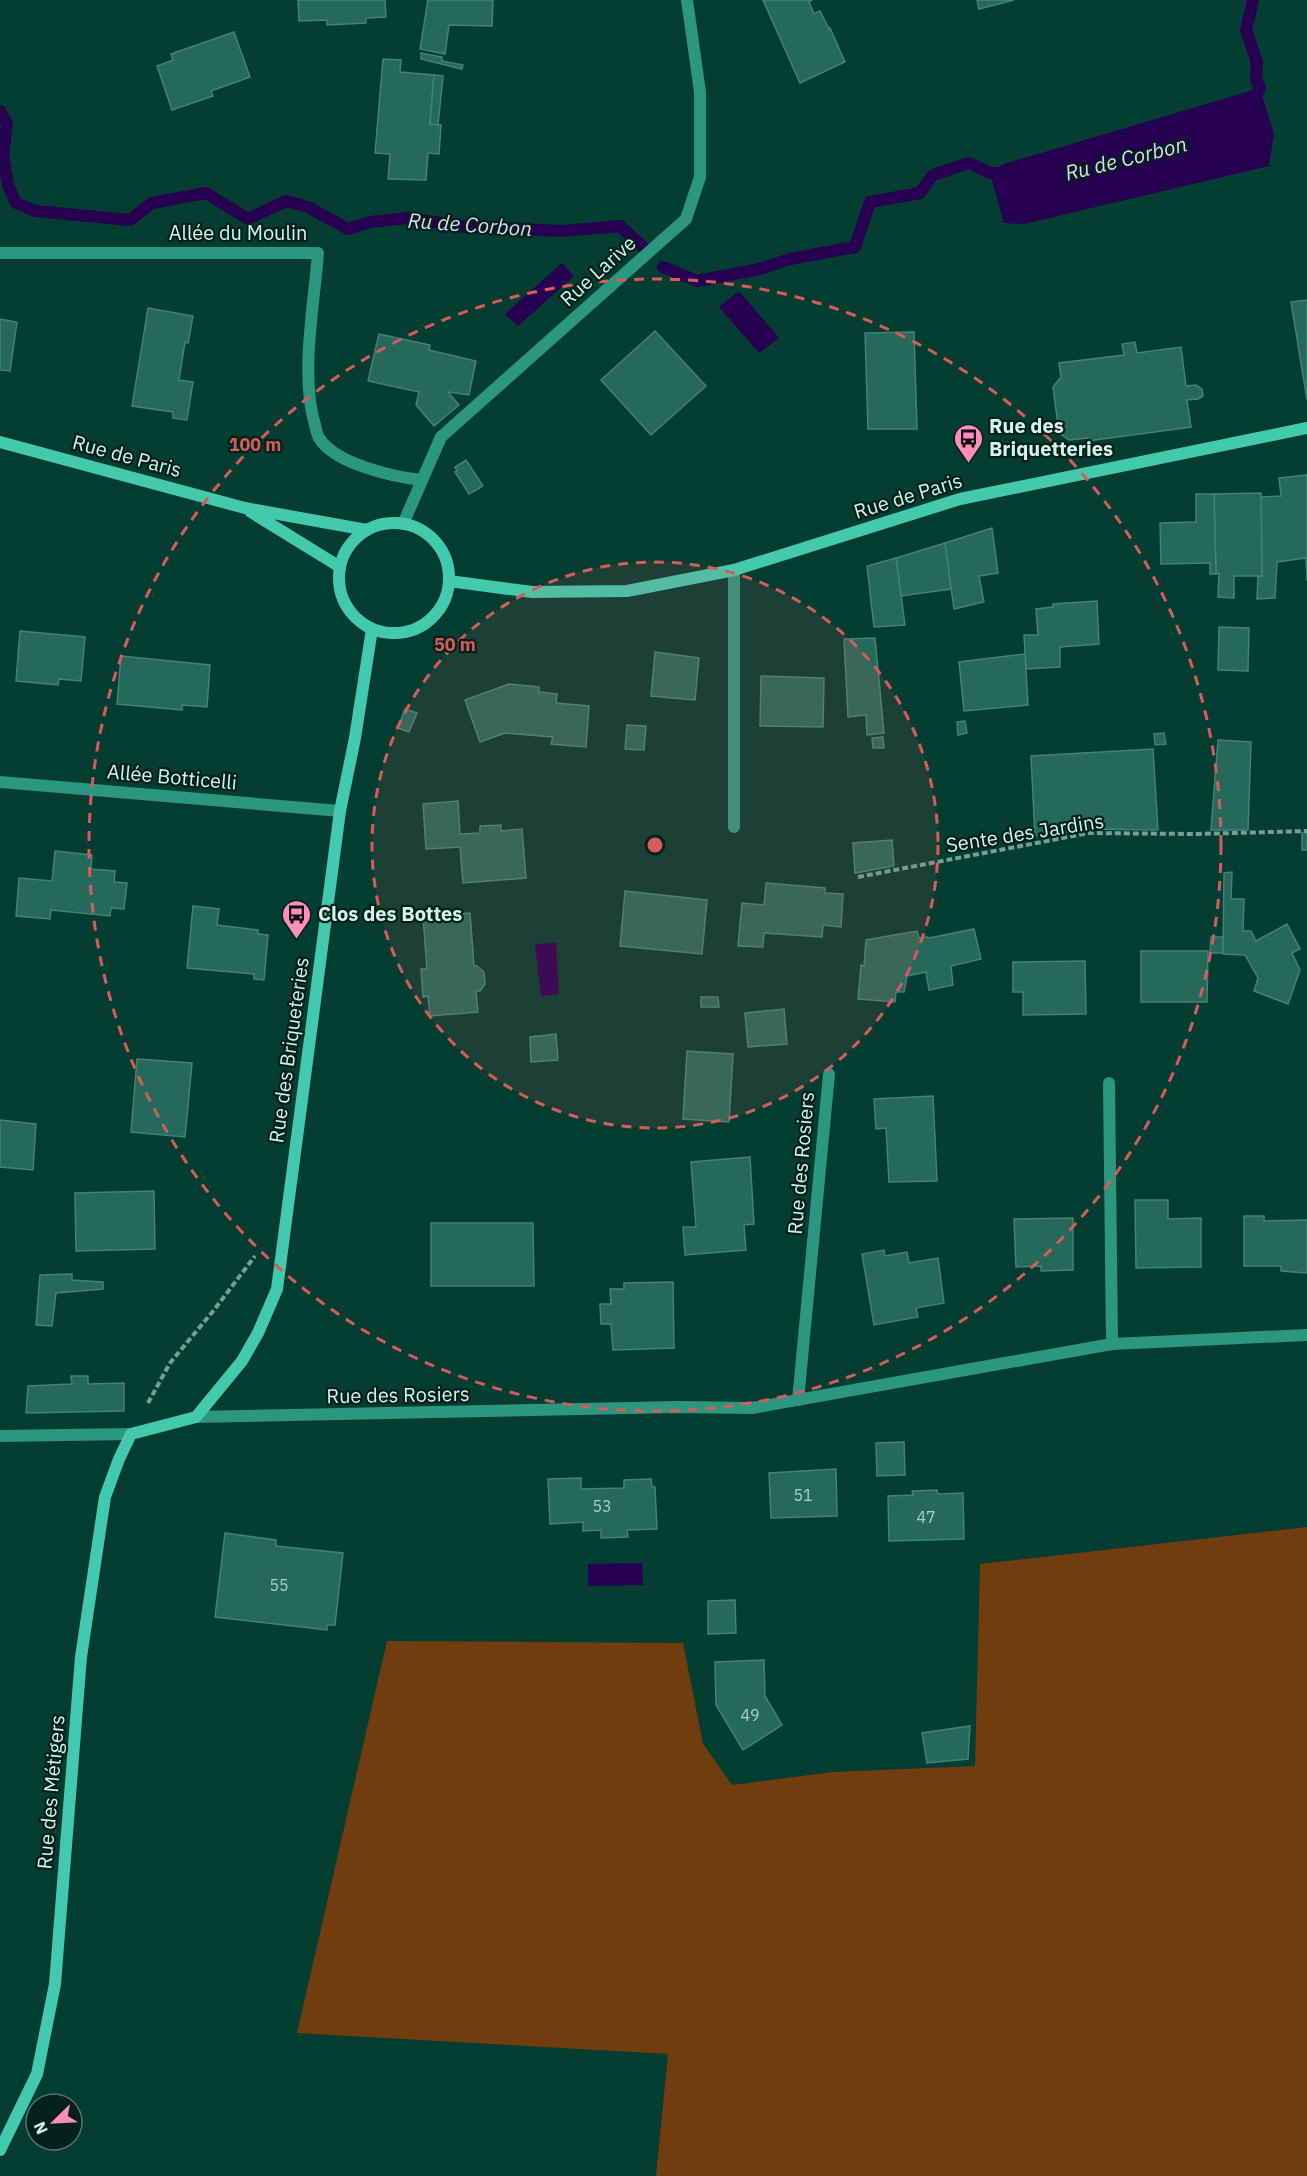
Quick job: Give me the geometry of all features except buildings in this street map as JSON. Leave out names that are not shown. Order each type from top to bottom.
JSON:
[{"type":"main road","name":"Rue de Paris","points":[[449,581],[532,592],[627,591],[734,570],[960,499],[1307,428]]},
{"type":"main road","name":"Rue de Paris","points":[[0,442],[245,508],[367,530]]},
{"type":"main road","name":"Rue de Paris","points":[[245,508],[340,567]]},
{"type":"main road","points":[[385,524],[403,524],[418,529],[432,538],[441,550],[447,565],[449,581],[445,598],[436,614],[424,625],[407,632],[389,634],[372,629],[359,621],[349,610],[342,597],[339,582],[340,567],[346,552],[367,530],[385,524]]},
{"type":"main road","name":"Rue des Briqueteries","points":[[196,1418],[242,1361],[258,1333],[277,1289],[340,811],[372,629]]},
{"type":"main road","name":"Rue des Rosiers","points":[[131,1434],[196,1418]]},
{"type":"main road","name":"Rue des Métigers","points":[[0,2150],[37,2074],[55,1984],[81,1657],[105,1497],[131,1434]]},
{"type":"street","name":"Rue Larive","points":[[403,524],[441,436],[686,219],[700,177],[700,92],[687,0]]},
{"type":"street","name":"Allée du Moulin","points":[[0,253],[318,253],[307,382],[311,410],[319,438],[336,454],[355,463],[394,477],[422,480]]},
{"type":"street","points":[[734,570],[735,827]]},
{"type":"street","name":"Allée Botticelli","points":[[0,782],[340,811]]},
{"type":"street","name":"Rue des Rosiers","points":[[798,1400],[829,1074]]},
{"type":"street","points":[[1109,1083],[1112,1344]]},
{"type":"street","name":"Rue des Rosiers","points":[[196,1418],[678,1407],[752,1408],[1112,1344],[1307,1335]]},
{"type":"street","name":"Rue des Rosiers","points":[[0,1436],[131,1434]]},
{"type":"path","name":"Sente des Jardins","points":[[858,877],[1089,833],[1197,834],[1307,831]]},
{"type":"path","points":[[131,1434],[170,1364],[257,1252]]},
{"type":"shaded area","points":[[1307,1527],[1307,2176],[656,2176],[668,2054],[297,2033],[387,1641],[683,1643],[703,1744],[732,1785],[833,1772],[975,1766],[980,1564]]},
{"type":"water","points":[[1260,88],[1274,134],[1269,166],[1024,224],[1004,223],[990,173],[1004,164]]},
{"type":"water","points":[[562,263],[574,276],[518,326],[505,314]]},
{"type":"water","points":[[739,291],[779,338],[759,353],[719,307]]},
{"type":"water","points":[[556,943],[559,994],[541,996],[535,944]]},
{"type":"water","points":[[642,1563],[643,1585],[588,1586],[588,1564]]},
{"type":"waterway","points":[[1252,102],[1260,88],[1256,79],[1257,62],[1246,30],[1253,0]]},
{"type":"waterway","name":"Ru de Corbon","points":[[0,111],[7,124],[3,156],[8,185],[16,203],[35,211],[130,220],[152,203],[206,193],[248,219],[286,201],[308,207],[348,229],[370,222],[408,218],[466,227],[563,231],[620,226],[644,248]]},
{"type":"waterway","name":"Ru de Corbon","points":[[663,267],[697,281],[760,269],[790,259],[855,247],[870,202],[920,193],[933,175],[969,163],[990,173],[1004,173]]},
{"type":"place","name":"Rue des Briquetteries","points":[[968,464]]},
{"type":"place","name":"Clos des Bottes","points":[[297,940]]}]
